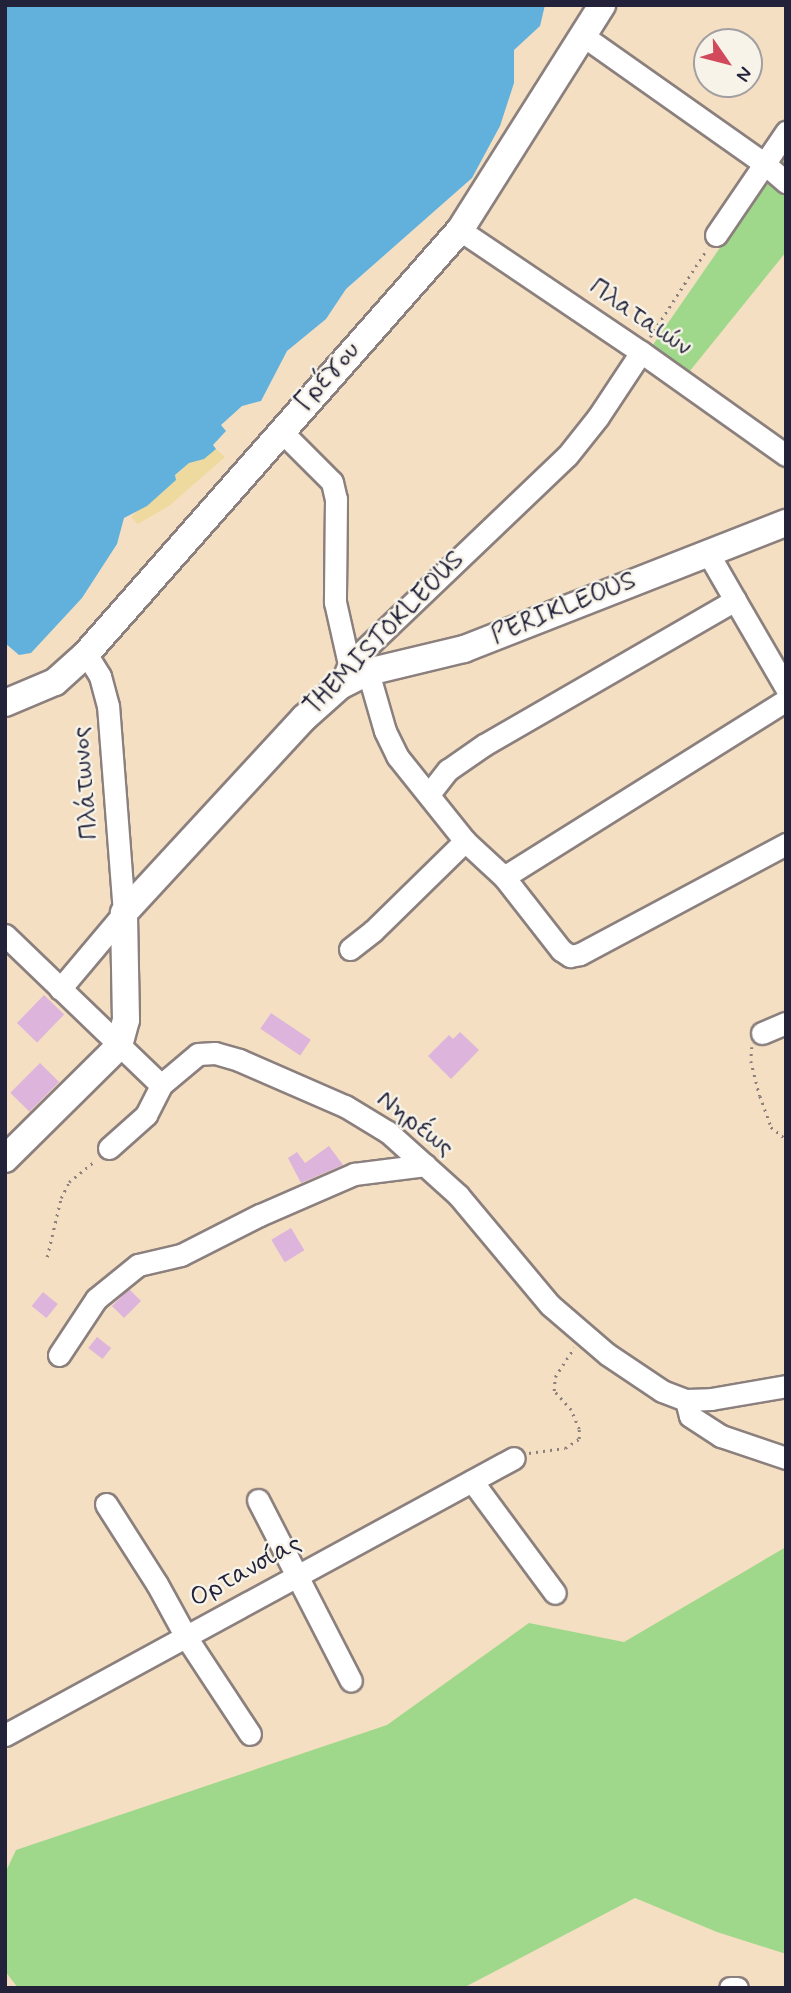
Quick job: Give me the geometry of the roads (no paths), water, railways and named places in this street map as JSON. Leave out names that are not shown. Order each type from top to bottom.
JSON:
[{"type":"main road","name":"Γρέγου","points":[[5,703],[55,682],[86,654],[460,230],[601,5]]},
{"type":"main road","name":"PERIKLEOUS","points":[[352,674],[464,649],[786,523]]},
{"type":"main road","name":"THEMISTOKLEOUS","points":[[124,913],[304,718],[352,674]]},
{"type":"main road","points":[[5,1159],[119,1046],[126,1020],[124,913]]},
{"type":"street","points":[[582,35],[765,164],[786,182]]},
{"type":"street","points":[[716,235],[786,132]]},
{"type":"street","name":"Πλαταιών","points":[[460,230],[641,352],[786,455]]},
{"type":"street","name":"THEMISTOKLEOUS","points":[[352,674],[567,456],[598,417],[641,352]]},
{"type":"street","points":[[281,430],[332,482],[336,499],[335,602],[352,674],[397,756],[465,841],[504,877],[561,950],[570,956],[592,947],[786,844]]},
{"type":"street","points":[[708,553],[786,688]]},
{"type":"street","points":[[429,794],[448,770],[484,745],[735,600]]},
{"type":"street","name":"Πλάτωνος","points":[[86,654],[100,676],[107,706],[124,913]]},
{"type":"street","points":[[504,877],[786,700]]},
{"type":"street","points":[[350,949],[373,931],[465,841]]},
{"type":"street","points":[[60,989],[124,913]]},
{"type":"street","points":[[5,935],[162,1085],[146,1115],[109,1148]]},
{"type":"street","points":[[762,1033],[786,1023]]},
{"type":"street","name":"Νηρέως","points":[[162,1085],[198,1054],[215,1053],[239,1060],[345,1106],[388,1132],[458,1195],[550,1305],[584,1334],[662,1391],[686,1400],[711,1399],[786,1386]]},
{"type":"street","points":[[59,1355],[96,1299],[138,1265],[181,1255],[260,1215],[354,1174],[425,1164]]},
{"type":"street","points":[[686,1400],[690,1416],[721,1436],[786,1458]]},
{"type":"street","name":"Ορτανσίας","points":[[5,1735],[514,1458]]},
{"type":"street","points":[[472,1481],[555,1593]]},
{"type":"street","points":[[258,1500],[351,1681]]},
{"type":"street","points":[[106,1504],[157,1584],[186,1637],[250,1734]]},
{"type":"street","points":[[730,1988],[737,1988]]},
{"type":"water","points":[[5,5],[545,5],[540,26],[514,50],[514,83],[500,126],[472,178],[346,289],[326,319],[287,351],[261,401],[242,406],[221,425],[226,431],[213,445],[216,449],[204,459],[189,463],[175,475],[176,480],[147,506],[124,518],[117,544],[82,598],[31,653],[19,655],[5,643]]}]
